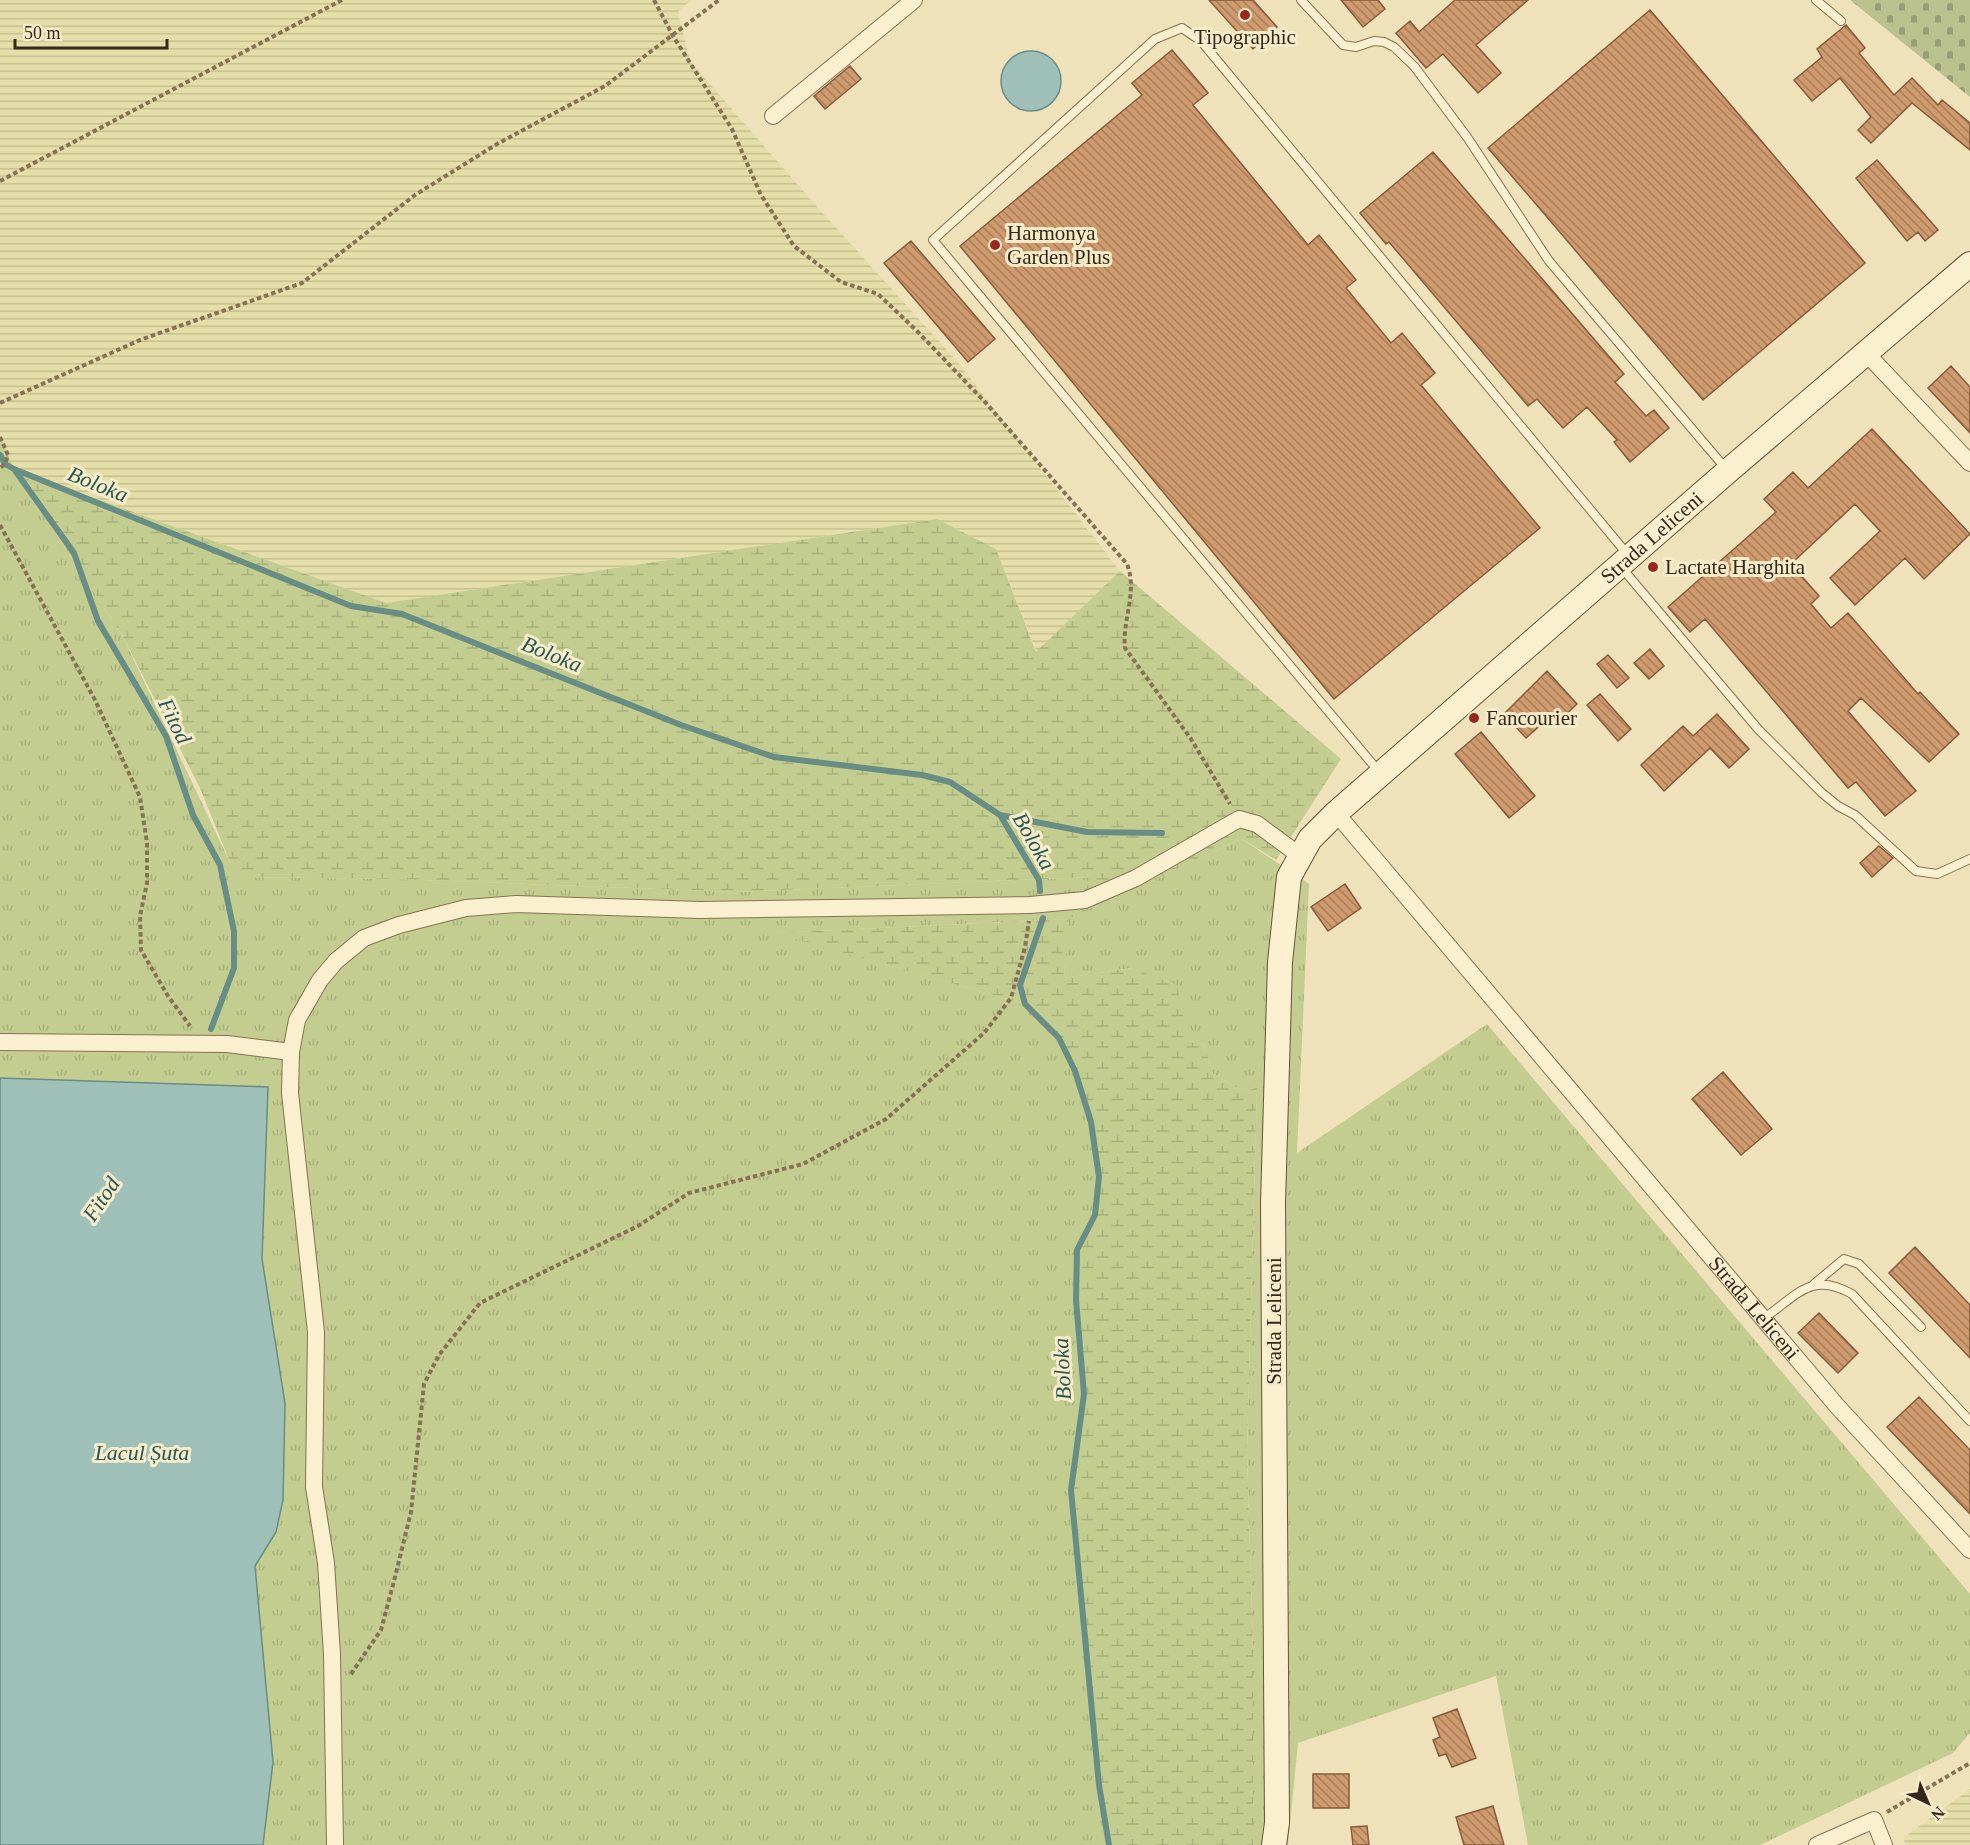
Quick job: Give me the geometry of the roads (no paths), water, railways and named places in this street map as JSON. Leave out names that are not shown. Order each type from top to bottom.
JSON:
[{"type":"main road","name":"Strada Leliceni","points":[[1274,1845],[1277,1823],[1273,1203],[1280,962],[1289,877],[1299,855],[1310,839],[1380,773],[1970,264]]},
{"type":"street","points":[[773,116],[914,0]]},
{"type":"street","points":[[1868,354],[1970,463]]},
{"type":"street","name":"Strada Leliceni","points":[[1336,813],[1838,1406],[1970,1550]]},
{"type":"street","points":[[335,1845],[333,1700],[326,1563],[314,1487],[316,1332],[290,1093],[291,1052],[297,1020],[304,1004],[320,980],[343,955],[364,938],[399,925],[466,908],[516,904],[700,910],[1030,905],[1085,900],[1104,894],[1239,819],[1257,824],[1299,855]]},
{"type":"street","points":[[0,1042],[203,1044],[291,1052]]},
{"type":"street","points":[[1817,1845],[1874,1820],[1884,1845]]},
{"type":"lane","points":[[1301,0],[1343,45],[1356,47],[1374,41],[1384,42],[1394,47],[1413,66],[1467,137],[1549,261],[1728,471]]},
{"type":"lane","points":[[1816,0],[1841,21]]},
{"type":"lane","points":[[1380,773],[933,240],[1155,39],[1182,28],[1201,41],[1758,729],[1822,793],[1838,806],[1855,815],[1916,871],[1937,874],[1970,859]]},
{"type":"lane","points":[[1764,1318],[1814,1284],[1844,1259],[1858,1264],[1921,1327]]},
{"type":"lane","points":[[1814,1284],[1834,1284],[1852,1294],[1970,1421]]},
{"type":"water","points":[[1025,51],[1037,51],[1048,56],[1056,64],[1061,81],[1059,93],[1048,106],[1037,111],[1025,111],[1014,106],[1006,98],[1001,87],[1001,75],[1006,64],[1014,56]]},
{"type":"water","name":"Lacul Șuta","points":[[0,1078],[268,1087],[262,1259],[285,1403],[283,1500],[276,1532],[255,1566],[273,1762],[263,1845],[0,1845]]},
{"type":"waterway","name":"Fitod","points":[[0,455],[5,464],[14,469],[74,553],[98,621],[166,736],[193,815],[220,865],[234,931],[234,968],[211,1029]]},
{"type":"waterway","name":"Boloka","points":[[14,469],[351,606],[402,614],[681,725],[774,757],[922,775],[950,782],[1000,815],[1039,880],[1040,891]]},
{"type":"waterway","points":[[1000,815],[1087,832],[1162,833]]},
{"type":"waterway","name":"Boloka","points":[[1043,918],[1020,985],[1025,1004],[1059,1038],[1075,1071],[1091,1122],[1099,1177],[1095,1215],[1077,1250],[1076,1300],[1084,1394],[1071,1490],[1099,1785],[1109,1845]]},
{"type":"place","name":"Tipographic","points":[[1245,15]]},
{"type":"place","name":"Harmonya Garden Plus","points":[[995,245]]},
{"type":"place","name":"Lactate Harghita","points":[[1653,567]]},
{"type":"place","name":"Fancourier","points":[[1474,718]]}]
